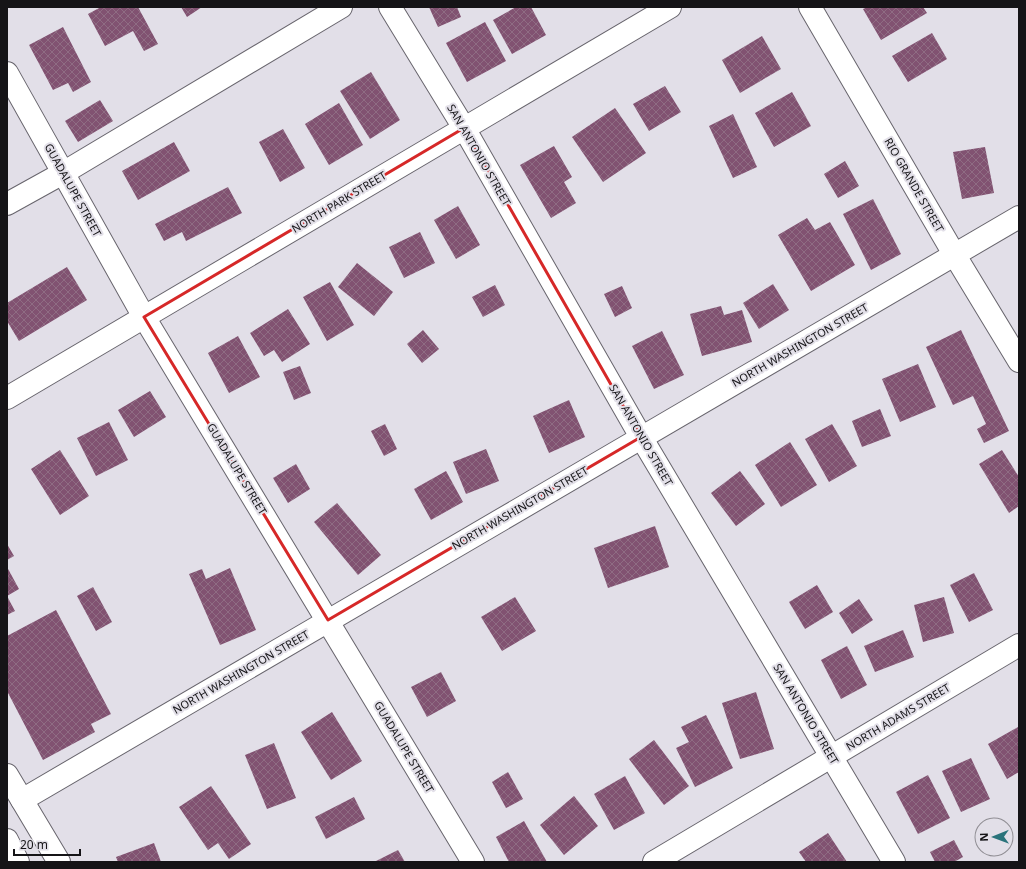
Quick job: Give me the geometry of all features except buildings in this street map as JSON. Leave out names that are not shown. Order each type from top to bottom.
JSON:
[{"type":"main road","points":[[7,204],[341,7]]},
{"type":"main road","name":"SAN ANTONIO STREET","points":[[390,7],[464,128],[641,437],[894,862]]},
{"type":"main road","name":"NORTH PARK STREET","points":[[7,398],[670,7]]},
{"type":"main road","name":"RIO GRANDE STREET","points":[[810,7],[954,254],[1019,361]]},
{"type":"main road","name":"GUADALUPE STREET","points":[[7,73],[144,317],[473,862]]},
{"type":"main road","name":"NORTH WASHINGTON STREET","points":[[22,800],[1019,216]]},
{"type":"main road","name":"NORTH ADAMS STREET","points":[[654,862],[1019,645]]},
{"type":"main road","points":[[7,775],[59,862]]},
{"type":"main road","points":[[7,840],[18,862]]},
{"type":"highlighted area","points":[[464,128],[641,437],[328,620],[144,317]]}]
